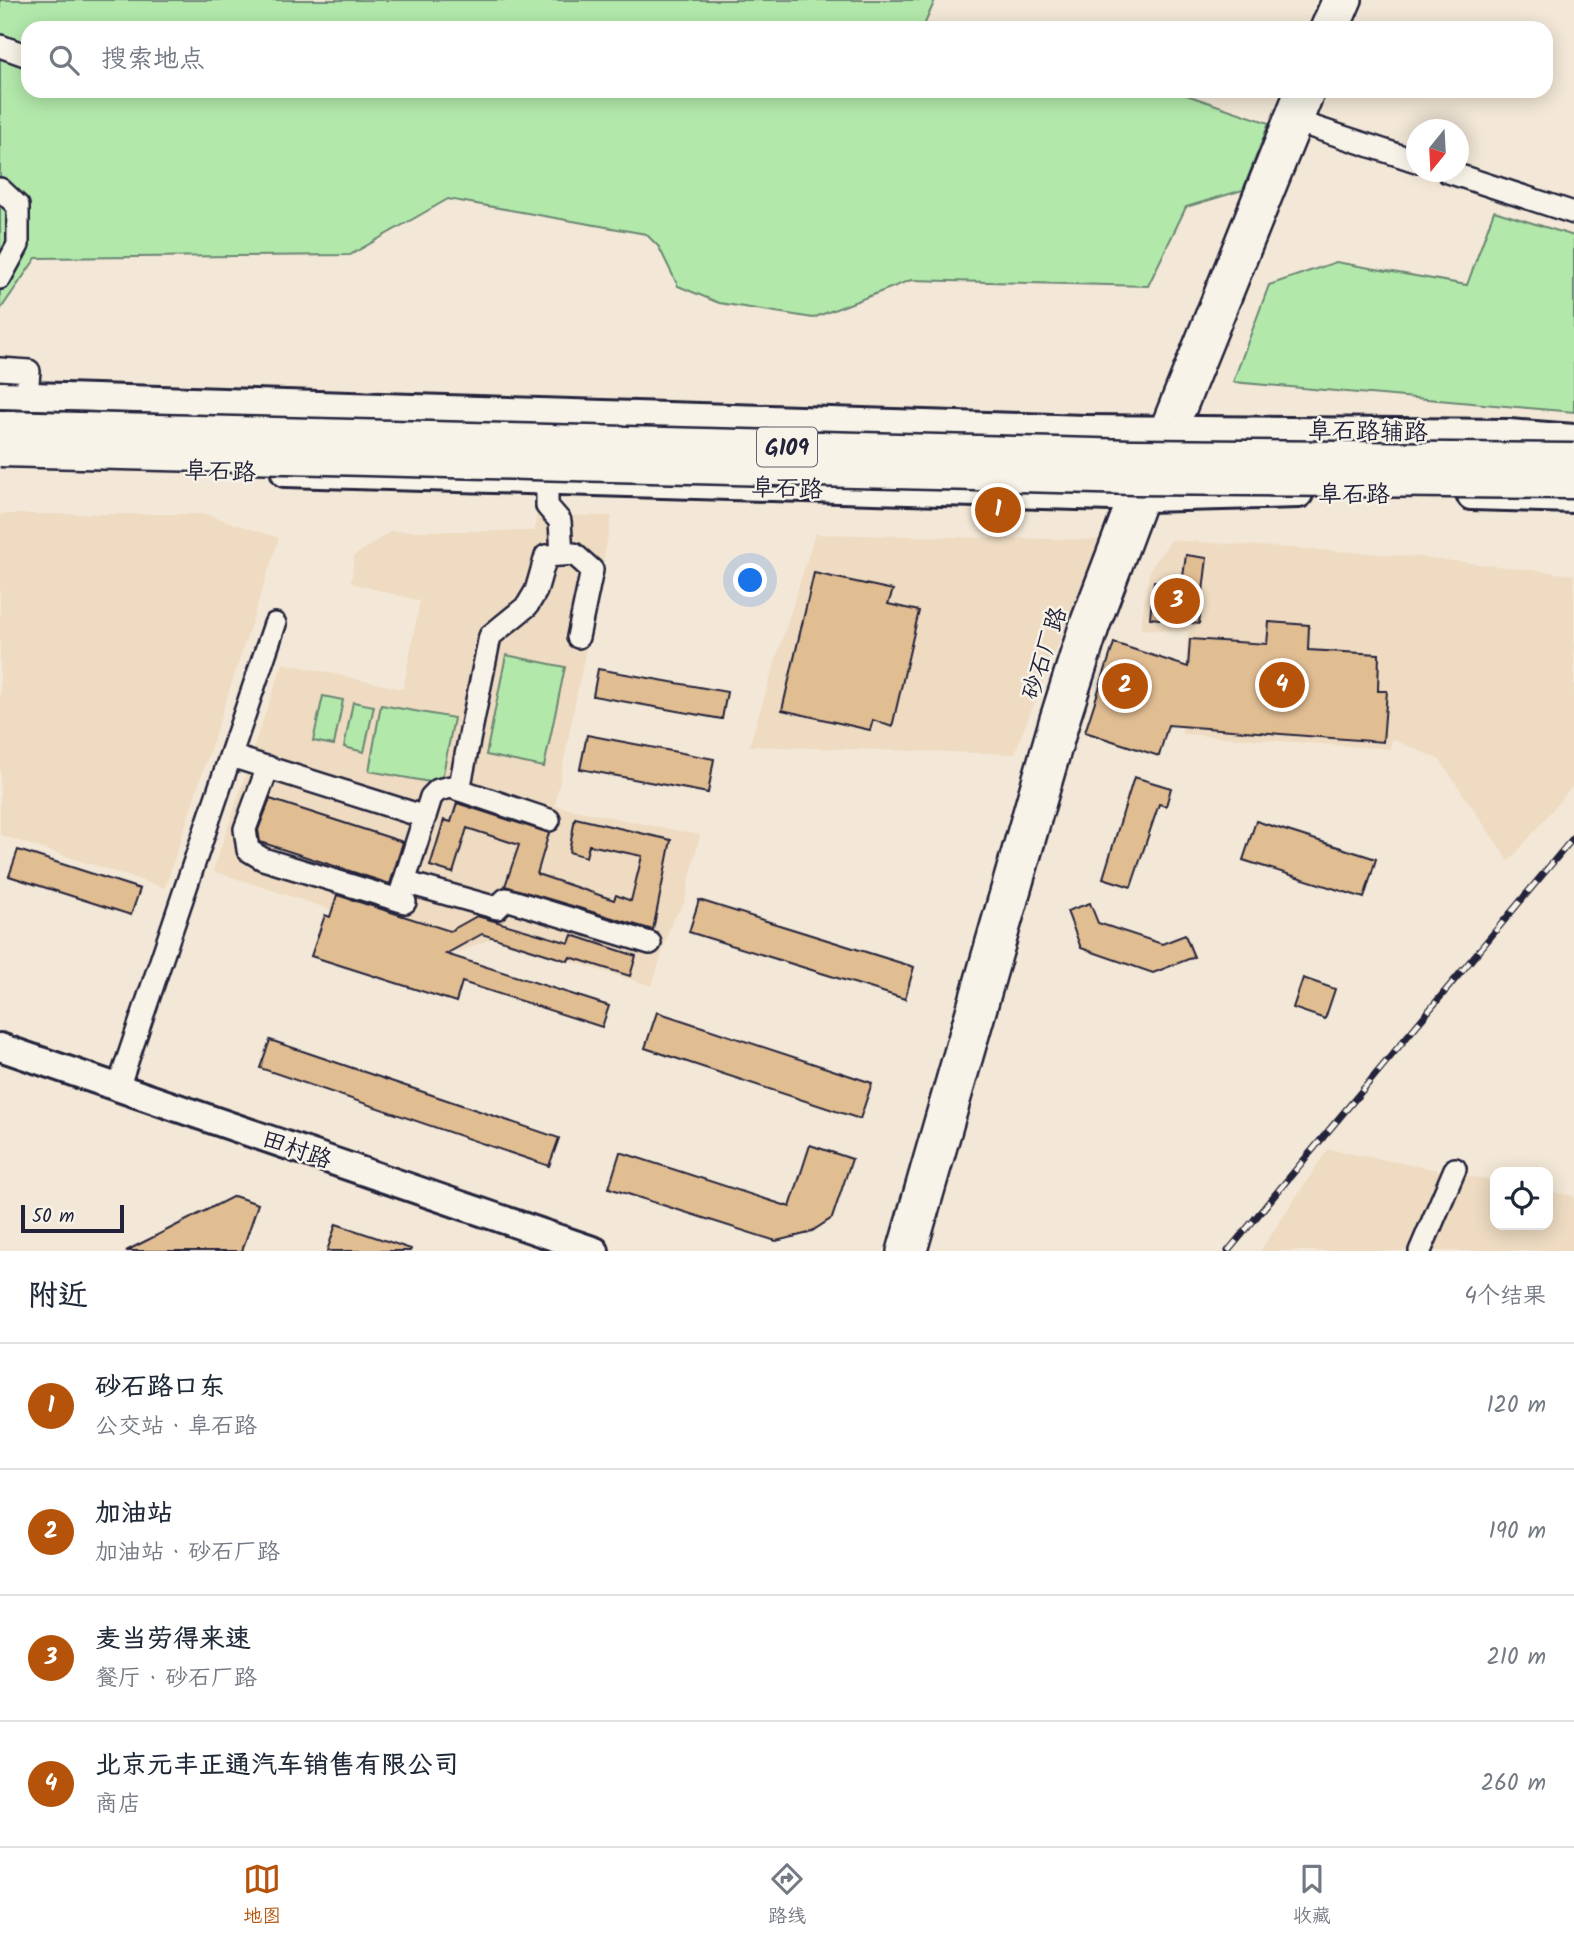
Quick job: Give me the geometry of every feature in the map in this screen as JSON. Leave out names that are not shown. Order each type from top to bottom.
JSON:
[{"type":"highway","name":"阜石路","points":[[0,426],[1133,455],[1574,459]]},
{"type":"highway","name":"阜石路","points":[[0,451],[1136,479],[1574,483]]},
{"type":"main road","points":[[0,396],[1170,429]]},
{"type":"main road","name":"阜石路辅路","points":[[1170,429],[1509,433],[1574,438]]},
{"type":"main road","name":"阜石路","points":[[0,464],[1137,498],[1352,493],[1574,499]]},
{"type":"main road","name":"田村路","points":[[0,1047],[595,1251]]},
{"type":"main road","name":"田村路","points":[[0,1066],[538,1251]]},
{"type":"street","points":[[1324,21],[1333,0]]},
{"type":"street","points":[[1342,21],[1351,0]]},
{"type":"street","points":[[0,46],[21,54]]},
{"type":"street","name":"砂石厂路","points":[[1170,429],[1293,98]]},
{"type":"street","name":"砂石厂路","points":[[898,1251],[1081,623],[1170,429],[1311,98]]},
{"type":"street","points":[[1301,123],[1406,158]]},
{"type":"street","points":[[1469,179],[1574,214]]},
{"type":"street","points":[[0,189],[18,206],[18,245],[0,278]]},
{"type":"street","points":[[0,369],[29,371],[27,396]]},
{"type":"street","points":[[547,481],[547,506],[560,521],[562,555]]},
{"type":"street","name":"砂石厂路","points":[[916,1251],[1070,716],[1137,498]]},
{"type":"street","points":[[459,790],[490,636],[527,606],[537,591],[546,556],[574,554],[592,570],[578,637]]},
{"type":"street","points":[[118,1087],[275,624]]},
{"type":"street","points":[[231,756],[425,817]]},
{"type":"street","points":[[268,767],[245,829],[248,850],[263,859],[402,894],[497,908],[506,899],[650,943]]},
{"type":"street","points":[[402,894],[431,797],[438,790],[450,787],[549,820]]},
{"type":"street","points":[[1420,1251],[1455,1169]]},
{"type":"shaded area","points":[[0,514],[205,514],[279,538],[165,888],[0,835]]},
{"type":"shaded area","points":[[536,515],[612,516],[555,806],[700,835],[684,904],[672,921],[652,986],[493,938],[460,952],[213,871],[246,774],[257,771],[261,759],[252,751],[283,663],[403,689],[420,601],[351,583],[354,556],[391,531],[535,531]]},
{"type":"shaded area","points":[[815,534],[1100,540],[1014,754],[749,746]]},
{"type":"shaded area","points":[[1171,540],[1410,556],[1574,575],[1574,784],[1509,862],[1440,760],[1392,739],[1390,749],[1182,734],[1188,631],[1140,629],[1150,569]]},
{"type":"shaded area","points":[[1328,1149],[1490,1180],[1490,1230],[1553,1230],[1553,1192],[1574,1196],[1574,1251],[1260,1251]]},
{"type":"green space","points":[[0,0],[935,0],[926,21],[21,21],[21,98],[1196,98],[1269,123],[1243,190],[1186,207],[1148,286],[911,280],[813,318],[719,303],[678,286],[659,247],[646,234],[448,199],[350,255],[36,258],[0,310]]},
{"type":"green space","points":[[1494,211],[1574,236],[1574,412],[1233,382],[1269,285],[1336,262],[1467,285]]},
{"type":"green space","points":[[506,655],[565,667],[544,767],[486,755]]},
{"type":"green space","points":[[323,696],[343,700],[334,745],[313,741]]},
{"type":"green space","points":[[353,702],[374,706],[364,752],[344,747]]},
{"type":"green space","points":[[381,705],[454,718],[441,784],[369,771]]},
{"type":"building","points":[[1186,555],[1207,558],[1199,624],[1150,618],[1154,581],[1182,584]]},
{"type":"building","points":[[814,573],[893,590],[888,604],[919,611],[892,727],[873,720],[870,730],[782,710]]},
{"type":"building","points":[[1269,622],[1309,625],[1308,650],[1379,654],[1378,691],[1387,691],[1383,742],[1168,725],[1159,756],[1085,732],[1114,643],[1188,667],[1190,639],[1267,644]]},
{"type":"building","points":[[598,669],[727,692],[722,719],[593,696]]},
{"type":"building","points":[[587,735],[714,759],[708,793],[580,769]]},
{"type":"building","points":[[1134,777],[1171,788],[1166,806],[1159,804],[1131,887],[1103,878]]},
{"type":"building","points":[[270,799],[403,842],[390,884],[260,842],[258,830]]},
{"type":"building","points":[[457,803],[549,833],[537,874],[614,900],[616,895],[631,901],[642,856],[589,845],[586,857],[569,852],[575,818],[671,840],[653,930],[505,886],[519,845],[467,828],[453,873],[430,866],[444,820],[451,822]]},
{"type":"building","points":[[1256,821],[1376,859],[1364,898],[1243,860]]},
{"type":"building","points":[[18,850],[140,889],[131,915],[9,876]]},
{"type":"building","points":[[337,895],[450,931],[477,916],[569,943],[572,935],[636,956],[630,976],[570,957],[568,961],[482,934],[446,954],[609,1006],[602,1027],[462,982],[456,1002],[311,956],[325,915],[330,917]]},
{"type":"building","points":[[699,900],[914,967],[905,999],[689,932]]},
{"type":"building","points":[[1090,903],[1098,923],[1162,944],[1185,935],[1194,957],[1153,973],[1081,948],[1067,911]]},
{"type":"building","points":[[1303,978],[1335,989],[1325,1019],[1293,1008]]},
{"type":"building","points":[[657,1012],[872,1083],[860,1119],[645,1048]]},
{"type":"building","points":[[270,1040],[559,1138],[549,1166],[260,1068]]},
{"type":"building","points":[[810,1145],[852,1159],[832,1218],[809,1233],[776,1241],[609,1188],[620,1152],[790,1207]]},
{"type":"building","points":[[234,1196],[258,1204],[242,1251],[126,1251]]},
{"type":"building","points":[[336,1224],[411,1249],[327,1251]]},
{"type":"railway","points":[[1228,1251],[1574,837]]},
{"type":"place","name":"砂石路口东","points":[[998,510]]},
{"type":"place","name":"麦当劳得来速","points":[[1177,601]]},
{"type":"place","name":"北京元丰正通汽车销售有限公司","points":[[1282,685]]},
{"type":"place","name":"加油站","points":[[1125,686]]}]
